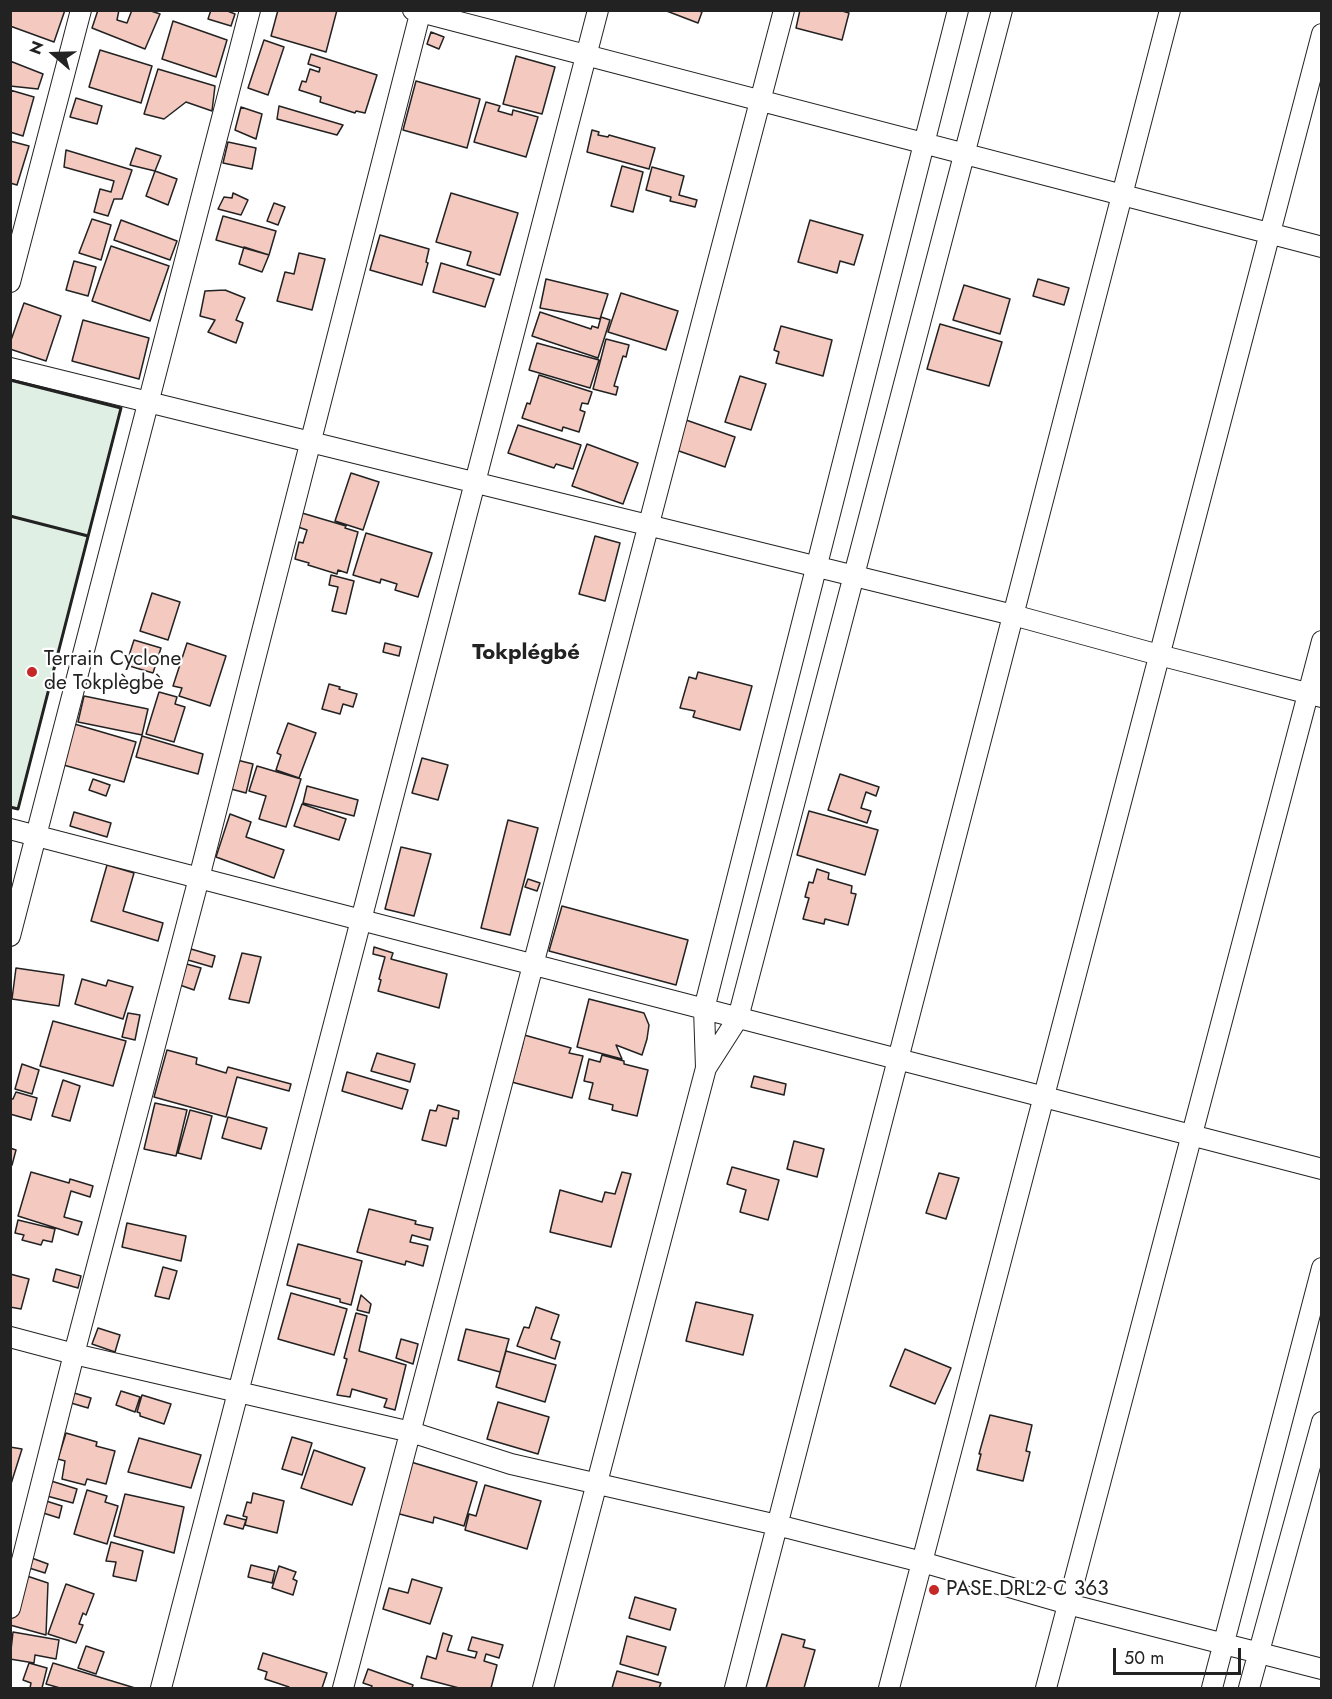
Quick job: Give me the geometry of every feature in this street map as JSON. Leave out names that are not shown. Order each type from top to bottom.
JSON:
[{"type":"street","points":[[10,282],[81,10]]},
{"type":"street","points":[[10,936],[250,10]]},
{"type":"street","points":[[161,1689],[598,10]]},
{"type":"street","points":[[343,1689],[784,10]]},
{"type":"street","points":[[543,1689],[706,1068],[704,1009],[958,10]]},
{"type":"street","points":[[706,1068],[738,1018],[1002,10]]},
{"type":"street","points":[[735,1689],[1170,10]]},
{"type":"street","points":[[10,1608],[199,878],[418,11],[1322,247]]},
{"type":"street","points":[[890,1689],[1322,34]]},
{"type":"street","points":[[10,368],[1013,615],[1315,695]]},
{"type":"street","points":[[1046,1689],[1192,1136],[1315,695],[1322,641]]},
{"type":"street","points":[[10,829],[1322,1169]]},
{"type":"street","points":[[1212,1689],[1322,1268]]},
{"type":"street","points":[[10,1337],[411,1432],[511,1464],[777,1525],[922,1562],[1068,1604],[1322,1669]]},
{"type":"street","points":[[1249,1689],[1322,1422]]},
{"type":"green space","name":"Terrain Cyclone de Tokplègbè","points":[[10,380],[121,408],[18,809],[10,807]]},
{"type":"building","points":[[10,10],[65,10],[54,42],[10,26]]},
{"type":"building","points":[[98,10],[119,10],[117,20],[127,23],[132,10],[148,10],[160,14],[145,49],[92,28]]},
{"type":"building","points":[[211,10],[225,10],[235,14],[231,26],[208,19]]},
{"type":"building","points":[[278,10],[337,10],[326,52],[271,36]]},
{"type":"building","points":[[664,10],[696,10],[702,12],[698,23]]},
{"type":"building","points":[[800,10],[839,10],[849,13],[842,40],[796,28]]},
{"type":"building","points":[[173,21],[227,40],[216,77],[162,59]]},
{"type":"building","points":[[431,32],[444,37],[439,49],[427,44]]},
{"type":"building","points":[[264,40],[284,47],[268,95],[248,88]]},
{"type":"building","points":[[100,50],[152,66],[141,103],[89,87]]},
{"type":"building","points":[[311,54],[377,75],[365,113],[356,111],[355,113],[320,102],[321,97],[299,90],[302,81],[306,82],[310,69],[319,72],[320,68],[308,64]]},
{"type":"building","points":[[516,56],[555,67],[542,114],[503,104]]},
{"type":"building","points":[[10,61],[43,74],[38,89],[10,86]]},
{"type":"building","points":[[158,69],[215,86],[212,111],[186,102],[164,119],[144,114]]},
{"type":"building","points":[[416,81],[480,99],[467,148],[403,130]]},
{"type":"building","points":[[10,90],[34,97],[23,136],[10,132]]},
{"type":"building","points":[[76,98],[102,106],[97,124],[70,117]]},
{"type":"building","points":[[486,102],[500,106],[498,111],[512,115],[513,110],[538,117],[526,157],[474,142]]},
{"type":"building","points":[[279,106],[343,125],[337,135],[277,119]]},
{"type":"building","points":[[241,107],[262,114],[256,139],[235,130]]},
{"type":"building","points":[[592,130],[599,132],[598,135],[608,137],[609,135],[655,148],[649,169],[587,152]]},
{"type":"building","points":[[10,141],[29,146],[17,185],[10,183]]},
{"type":"building","points":[[228,142],[256,148],[252,169],[223,163]]},
{"type":"building","points":[[136,148],[161,156],[155,171],[130,165]]},
{"type":"building","points":[[66,150],[132,170],[122,199],[114,199],[108,216],[94,212],[100,189],[111,192],[114,181],[64,167]]},
{"type":"building","points":[[622,166],[643,172],[633,212],[611,206]]},
{"type":"building","points":[[652,167],[684,176],[679,195],[697,200],[695,207],[670,201],[671,197],[646,190]]},
{"type":"building","points":[[155,171],[177,179],[168,205],[146,196]]},
{"type":"building","points":[[233,193],[248,200],[241,215],[218,209],[224,197],[232,198]]},
{"type":"building","points":[[451,193],[518,213],[500,275],[467,265],[471,252],[436,242]]},
{"type":"building","points":[[274,203],[285,207],[278,225],[267,221]]},
{"type":"building","points":[[223,216],[276,231],[269,255],[216,240]]},
{"type":"building","points":[[92,219],[111,225],[101,260],[79,253]]},
{"type":"building","points":[[121,220],[177,241],[170,260],[114,240]]},
{"type":"building","points":[[810,220],[863,235],[854,265],[840,261],[837,273],[798,262]]},
{"type":"building","points":[[380,235],[429,249],[422,285],[370,270]]},
{"type":"building","points":[[111,246],[169,266],[150,321],[92,301]]},
{"type":"building","points":[[244,247],[269,255],[262,272],[239,264]]},
{"type":"building","points":[[299,253],[325,259],[312,310],[277,301],[285,272],[294,274]]},
{"type":"building","points":[[74,261],[96,267],[88,296],[66,290]]},
{"type":"building","points":[[441,263],[494,279],[485,307],[433,292]]},
{"type":"building","points":[[546,279],[608,294],[600,319],[540,308]]},
{"type":"building","points":[[1038,279],[1069,288],[1064,305],[1033,296]]},
{"type":"building","points":[[964,285],[1010,299],[1000,334],[953,320]]},
{"type":"building","points":[[225,290],[245,298],[236,320],[243,323],[236,343],[208,332],[215,320],[200,316],[205,291]]},
{"type":"building","points":[[621,293],[678,311],[666,350],[608,332]]},
{"type":"building","points":[[24,303],[61,316],[46,361],[10,349]]},
{"type":"building","points":[[540,312],[591,329],[592,326],[598,328],[601,317],[610,320],[598,358],[532,336]]},
{"type":"building","points":[[83,320],[149,338],[139,379],[72,361]]},
{"type":"building","points":[[940,324],[1002,342],[989,386],[927,369]]},
{"type":"building","points":[[781,326],[832,340],[823,376],[776,363],[779,352],[774,350]]},
{"type":"building","points":[[606,339],[629,345],[626,357],[623,356],[614,386],[618,387],[616,395],[593,389]]},
{"type":"building","points":[[537,343],[599,360],[590,388],[529,370]]},
{"type":"building","points":[[539,375],[592,392],[588,404],[582,403],[580,410],[585,412],[579,432],[563,427],[562,431],[522,418],[527,403],[530,404]]},
{"type":"building","points":[[740,376],[766,384],[751,430],[725,422]]},
{"type":"building","points":[[686,420],[735,437],[725,467],[676,450]]},
{"type":"building","points":[[518,425],[581,445],[573,469],[556,464],[554,468],[508,453]]},
{"type":"building","points":[[587,444],[638,463],[623,504],[572,486]]},
{"type":"building","points":[[351,473],[379,482],[363,530],[335,521]]},
{"type":"building","points":[[302,513],[346,526],[345,528],[358,532],[347,573],[338,570],[337,574],[295,559],[299,542],[303,543],[307,530],[298,527]]},
{"type":"building","points":[[366,533],[432,553],[418,597],[395,590],[397,584],[381,579],[380,583],[353,575]]},
{"type":"building","points":[[595,536],[620,543],[605,601],[579,594]]},
{"type":"building","points":[[331,575],[354,581],[346,614],[332,611],[338,587],[329,585]]},
{"type":"building","points":[[152,593],[180,602],[168,640],[140,631]]},
{"type":"building","points":[[134,640],[161,648],[153,673],[126,665]]},
{"type":"building","points":[[187,643],[226,656],[210,706],[179,696],[182,688],[173,686]]},
{"type":"building","points":[[385,643],[401,647],[399,656],[383,652]]},
{"type":"building","points":[[698,672],[752,686],[740,730],[693,717],[695,711],[680,708],[689,677],[696,679]]},
{"type":"building","points":[[329,684],[357,694],[353,707],[343,704],[340,714],[322,709]]},
{"type":"building","points":[[159,692],[177,697],[175,704],[185,707],[174,742],[146,734]]},
{"type":"building","points":[[84,696],[148,709],[142,735],[78,722]]},
{"type":"building","points":[[71,723],[136,742],[124,782],[60,764]]},
{"type":"building","points":[[288,723],[316,733],[299,778],[276,770],[281,755],[277,753]]},
{"type":"building","points":[[142,736],[203,754],[198,774],[136,757]]},
{"type":"building","points":[[422,758],[448,765],[438,800],[412,793]]},
{"type":"building","points":[[237,760],[253,764],[246,793],[231,789]]},
{"type":"building","points":[[257,766],[301,779],[286,827],[259,819],[266,796],[249,791]]},
{"type":"building","points":[[840,774],[879,787],[876,796],[866,792],[861,808],[871,811],[867,823],[828,810]]},
{"type":"building","points":[[93,779],[110,785],[106,796],[89,790]]},
{"type":"building","points":[[307,786],[358,800],[354,816],[303,803]]},
{"type":"building","points":[[302,804],[346,819],[339,840],[294,826]]},
{"type":"building","points":[[809,811],[878,830],[865,875],[797,855]]},
{"type":"building","points":[[74,812],[111,823],[107,837],[70,826]]},
{"type":"building","points":[[230,814],[251,822],[246,837],[284,850],[274,878],[216,857]]},
{"type":"building","points":[[508,820],[538,828],[510,935],[481,928]]},
{"type":"building","points":[[401,847],[431,854],[414,916],[385,909]]},
{"type":"building","points":[[107,865],[134,873],[123,911],[163,923],[158,941],[91,921]]},
{"type":"building","points":[[817,869],[829,873],[828,879],[852,886],[851,893],[856,894],[848,925],[825,919],[824,924],[803,919],[809,898],[805,897],[809,882],[813,883]]},
{"type":"building","points":[[528,879],[540,883],[537,891],[525,887]]},
{"type":"building","points":[[562,906],[688,940],[676,985],[549,951]]},
{"type":"building","points":[[374,947],[393,953],[391,959],[447,974],[439,1008],[378,991],[385,957],[373,954]]},
{"type":"building","points":[[191,949],[215,956],[212,967],[188,960]]},
{"type":"building","points":[[242,953],[261,957],[249,1003],[229,999]]},
{"type":"building","points":[[183,963],[201,968],[194,990],[177,984]]},
{"type":"building","points":[[16,968],[64,975],[59,1006],[12,999]]},
{"type":"building","points":[[82,979],[106,986],[108,980],[133,987],[123,1019],[75,1004]]},
{"type":"building","points":[[589,999],[644,1013],[649,1025],[642,1055],[616,1045],[622,1059],[577,1047]]},
{"type":"building","points":[[128,1013],[140,1015],[135,1040],[122,1037]]},
{"type":"building","points":[[53,1021],[126,1041],[113,1086],[40,1066]]},
{"type":"building","points":[[517,1033],[571,1048],[569,1053],[583,1056],[572,1098],[504,1080],[514,1076],[523,1043],[515,1040]]},
{"type":"building","points":[[167,1050],[197,1058],[196,1064],[226,1073],[228,1067],[291,1084],[289,1091],[237,1077],[226,1117],[154,1097]]},
{"type":"building","points":[[377,1053],[415,1064],[410,1082],[371,1071]]},
{"type":"building","points":[[602,1055],[648,1070],[637,1116],[612,1110],[613,1105],[589,1099],[593,1083],[584,1081],[589,1059],[600,1062]]},
{"type":"building","points":[[22,1064],[39,1070],[32,1094],[15,1089]]},
{"type":"building","points":[[347,1072],[408,1090],[402,1109],[342,1091]]},
{"type":"building","points":[[754,1076],[786,1084],[784,1095],[751,1087]]},
{"type":"building","points":[[63,1080],[80,1086],[70,1121],[52,1116]]},
{"type":"building","points":[[16,1092],[37,1098],[31,1120],[10,1114],[10,1099],[13,1099]]},
{"type":"building","points":[[155,1103],[187,1110],[176,1156],[144,1149]]},
{"type":"building","points":[[438,1105],[459,1111],[458,1119],[453,1118],[446,1146],[422,1140],[430,1110],[436,1111]]},
{"type":"building","points":[[190,1110],[212,1116],[201,1159],[178,1153]]},
{"type":"building","points":[[228,1117],[267,1128],[261,1149],[222,1138]]},
{"type":"building","points":[[794,1141],[824,1149],[817,1177],[787,1169]]},
{"type":"building","points":[[10,1148],[16,1150],[12,1165],[10,1165]]},
{"type":"building","points":[[732,1167],[779,1180],[768,1220],[740,1212],[746,1190],[727,1184]]},
{"type":"building","points":[[31,1172],[69,1183],[70,1179],[93,1186],[90,1197],[71,1191],[64,1217],[82,1222],[78,1235],[18,1216]]},
{"type":"building","points":[[622,1172],[631,1174],[611,1247],[550,1232],[560,1190],[602,1202],[605,1192],[615,1194]]},
{"type":"building","points":[[939,1173],[959,1178],[946,1219],[926,1213]]},
{"type":"building","points":[[369,1209],[416,1221],[415,1224],[433,1228],[430,1240],[412,1235],[410,1242],[428,1246],[423,1266],[406,1261],[405,1265],[357,1252]]},
{"type":"building","points":[[18,1220],[55,1229],[52,1242],[43,1240],[41,1245],[22,1240],[24,1235],[15,1233]]},
{"type":"building","points":[[127,1223],[186,1236],[181,1261],[122,1247]]},
{"type":"building","points":[[298,1244],[362,1261],[351,1305],[340,1302],[340,1299],[287,1285]]},
{"type":"building","points":[[163,1267],[177,1271],[169,1299],[155,1296]]},
{"type":"building","points":[[56,1269],[81,1276],[78,1288],[53,1281]]},
{"type":"building","points":[[10,1274],[29,1279],[21,1309],[10,1307]]},
{"type":"building","points":[[291,1293],[347,1309],[334,1355],[278,1339]]},
{"type":"building","points":[[361,1295],[371,1304],[369,1313],[357,1310]]},
{"type":"building","points":[[696,1302],[753,1315],[743,1355],[686,1341]]},
{"type":"building","points":[[536,1307],[559,1315],[551,1339],[560,1342],[555,1359],[517,1346],[524,1327],[529,1328]]},
{"type":"building","points":[[356,1313],[367,1316],[359,1351],[406,1365],[395,1410],[384,1407],[387,1399],[352,1389],[350,1397],[337,1395]]},
{"type":"building","points":[[98,1328],[120,1335],[115,1352],[92,1344]]},
{"type":"building","points":[[466,1329],[509,1339],[500,1372],[458,1360]]},
{"type":"building","points":[[401,1339],[418,1344],[413,1364],[396,1358]]},
{"type":"building","points":[[905,1349],[951,1368],[935,1404],[890,1386]]},
{"type":"building","points":[[506,1351],[556,1365],[545,1402],[496,1387]]},
{"type":"building","points":[[121,1391],[140,1397],[135,1412],[116,1405]]},
{"type":"building","points":[[74,1393],[91,1398],[88,1408],[71,1403]]},
{"type":"building","points":[[142,1395],[171,1404],[164,1424],[140,1416],[137,1412]]},
{"type":"building","points":[[498,1402],[549,1417],[538,1454],[487,1439]]},
{"type":"building","points":[[990,1415],[1032,1425],[1026,1451],[1030,1452],[1023,1481],[977,1470]]},
{"type":"building","points":[[66,1433],[97,1442],[96,1446],[115,1451],[106,1484],[87,1479],[85,1485],[62,1479],[65,1461],[58,1459]]},
{"type":"building","points":[[292,1437],[312,1443],[302,1475],[282,1469]]},
{"type":"building","points":[[139,1438],[201,1455],[191,1488],[128,1472]]},
{"type":"building","points":[[10,1447],[22,1449],[10,1487]]},
{"type":"building","points":[[314,1450],[365,1468],[352,1505],[301,1488]]},
{"type":"building","points":[[411,1462],[477,1482],[464,1526],[434,1517],[433,1523],[396,1513]]},
{"type":"building","points":[[48,1480],[77,1489],[73,1503],[43,1495]]},
{"type":"building","points":[[485,1485],[541,1501],[527,1549],[465,1530],[469,1514],[476,1516]]},
{"type":"building","points":[[87,1490],[107,1496],[105,1502],[118,1506],[107,1544],[74,1534]]},
{"type":"building","points":[[253,1493],[284,1501],[277,1533],[245,1525],[247,1517],[243,1516],[247,1502],[251,1503]]},
{"type":"building","points":[[125,1494],[184,1507],[174,1553],[114,1536]]},
{"type":"building","points":[[43,1500],[62,1506],[59,1518],[40,1512]]},
{"type":"building","points":[[227,1515],[246,1520],[243,1529],[224,1524]]},
{"type":"building","points":[[111,1542],[143,1551],[136,1581],[113,1576],[116,1562],[106,1561]]},
{"type":"building","points":[[29,1557],[48,1564],[45,1573],[26,1567]]},
{"type":"building","points":[[251,1565],[275,1571],[272,1583],[248,1577]]},
{"type":"building","points":[[279,1566],[296,1572],[293,1579],[297,1581],[293,1595],[272,1588]]},
{"type":"building","points":[[21,1574],[48,1583],[46,1635],[10,1625],[10,1616]]},
{"type":"building","points":[[412,1579],[442,1588],[430,1624],[383,1609],[389,1588],[408,1593]]},
{"type":"building","points":[[66,1584],[94,1594],[86,1615],[83,1613],[79,1624],[83,1625],[76,1643],[48,1634]]},
{"type":"building","points":[[635,1597],[676,1609],[670,1630],[629,1618]]},
{"type":"building","points":[[13,1632],[59,1640],[56,1659],[35,1655],[34,1663],[10,1659]]},
{"type":"building","points":[[443,1633],[452,1636],[447,1651],[475,1658],[477,1652],[468,1650],[472,1637],[503,1645],[499,1658],[486,1654],[484,1661],[497,1665],[491,1688],[459,1688],[421,1678],[427,1656],[436,1659]]},
{"type":"building","points":[[782,1634],[805,1640],[803,1647],[815,1650],[804,1688],[766,1688]]},
{"type":"building","points":[[627,1636],[666,1647],[658,1675],[620,1664]]},
{"type":"building","points":[[86,1646],[104,1652],[96,1674],[78,1668]]},
{"type":"building","points":[[263,1653],[327,1673],[322,1688],[288,1688],[265,1679],[267,1672],[258,1669]]},
{"type":"building","points":[[29,1663],[47,1668],[42,1688],[30,1688],[31,1683],[23,1680]]},
{"type":"building","points":[[53,1663],[135,1688],[60,1688],[46,1684]]},
{"type":"building","points":[[368,1669],[413,1685],[412,1688],[371,1688],[372,1686],[363,1683]]},
{"type":"building","points":[[617,1671],[661,1683],[659,1688],[612,1688]]},
{"type":"wall","points":[[10,380],[121,408],[18,809],[10,807]]},
{"type":"wall","points":[[10,516],[88,536]]},
{"type":"place","name":"Terrain Cyclone de Tokplègbè","points":[[32,672]]},
{"type":"place","name":"PASE DRL2 C 363","points":[[934,1590]]},
{"type":"district","name":"Tokplégbé","points":[[526,654]]}]
